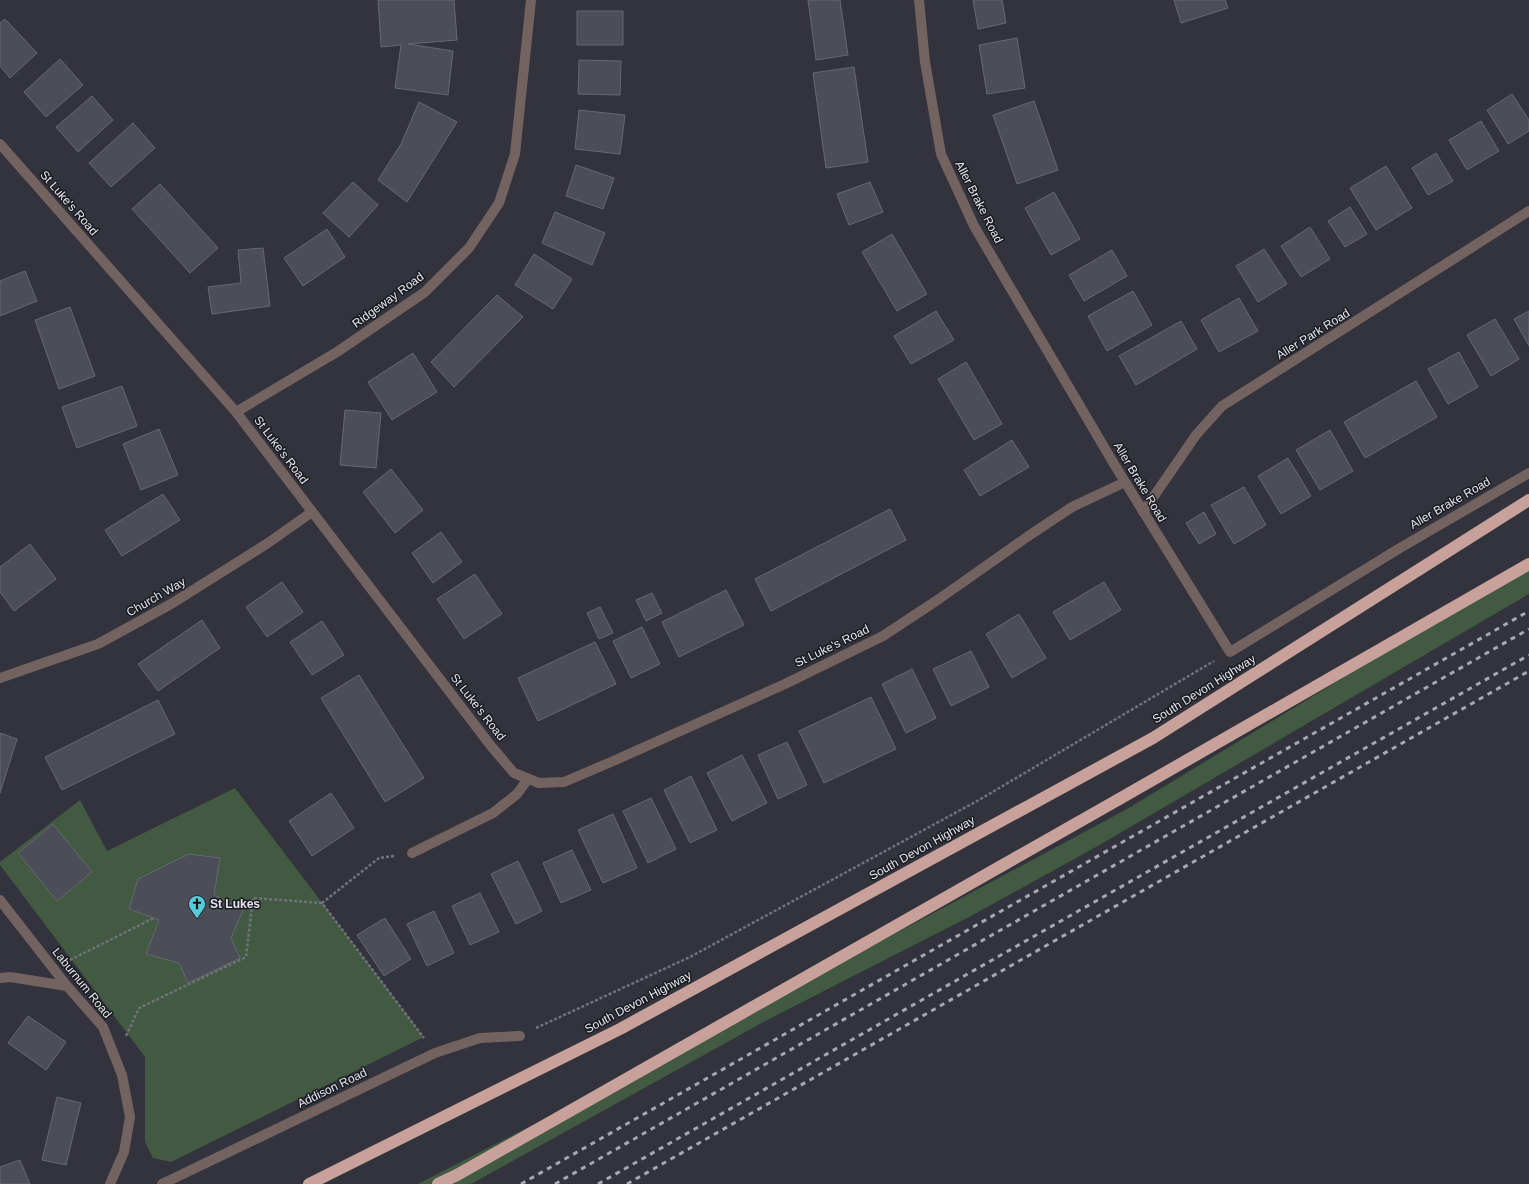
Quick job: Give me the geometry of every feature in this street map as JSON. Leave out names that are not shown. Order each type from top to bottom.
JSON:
[{"type":"highway","name":"South Devon Highway","points":[[309,1184],[620,1029],[1153,738],[1529,500]]},
{"type":"highway","points":[[438,1184],[464,1171],[1128,794],[1529,564]]},
{"type":"street","name":"Ridgeway Road","points":[[236,412],[337,352],[425,292],[469,248],[499,203],[515,154],[531,0]]},
{"type":"street","name":"Aller Brake Road","points":[[920,0],[925,62],[941,154],[974,226],[1124,482],[1230,652],[1400,548],[1529,473]]},
{"type":"street","name":"St Luke's Road","points":[[0,144],[236,412],[490,746],[514,773],[539,783],[564,782],[611,762],[778,687],[883,636],[1072,507],[1124,482]]},
{"type":"street","name":"Aller Park Road","points":[[1143,512],[1196,435],[1222,406],[1529,211]]},
{"type":"street","name":"Church Way","points":[[0,678],[104,641],[172,604],[268,543],[312,512]]},
{"type":"street","points":[[412,853],[492,813],[516,794],[528,779]]},
{"type":"street","name":"Laburnum Road","points":[[0,900],[53,969],[103,1027],[122,1075],[130,1117],[124,1152],[110,1184]]},
{"type":"street","points":[[0,978],[10,977],[67,986]]},
{"type":"street","name":"Addison Road","points":[[162,1184],[435,1053],[480,1038],[520,1036]]},
{"type":"path","points":[[520,1036],[690,957],[979,800],[1230,652]]},
{"type":"path","points":[[115,1059],[139,1008],[246,958],[253,898],[322,903],[380,858],[412,853]]},
{"type":"path","points":[[322,903],[435,1053]]},
{"type":"path","points":[[53,969],[154,918]]},
{"type":"green space","points":[[1529,565],[1529,594],[1096,847],[971,916],[771,1018],[471,1184],[418,1184],[716,1030],[1127,809]]},
{"type":"green space","points":[[235,788],[424,1037],[171,1162],[153,1158],[145,1142],[145,1057],[0,865],[0,862],[80,800],[107,851]]},
{"type":"building","points":[[378,0],[454,0],[457,40],[408,44],[453,51],[448,95],[395,88],[401,45],[381,47]]},
{"type":"building","points":[[808,0],[840,0],[848,55],[816,60]]},
{"type":"building","points":[[973,0],[1002,0],[1006,23],[978,29]]},
{"type":"building","points":[[1174,0],[1225,0],[1228,8],[1181,23]]},
{"type":"building","points":[[577,11],[623,11],[623,45],[577,45]]},
{"type":"building","points":[[5,19],[37,53],[10,78],[0,66],[0,23]]},
{"type":"building","points":[[1017,38],[1025,88],[987,94],[979,45]]},
{"type":"building","points":[[60,59],[83,85],[46,117],[24,92]]},
{"type":"building","points":[[579,60],[621,61],[620,95],[578,94]]},
{"type":"building","points":[[854,67],[868,162],[826,168],[813,73]]},
{"type":"building","points":[[1512,94],[1529,120],[1529,131],[1508,144],[1487,110]]},
{"type":"building","points":[[92,96],[113,120],[78,152],[56,127]]},
{"type":"building","points":[[1034,101],[1058,170],[1017,184],[993,115]]},
{"type":"building","points":[[419,102],[457,122],[407,202],[378,180],[401,144]]},
{"type":"building","points":[[579,110],[625,115],[620,154],[575,149]]},
{"type":"building","points":[[1481,121],[1499,151],[1467,170],[1449,140]]},
{"type":"building","points":[[133,123],[155,148],[111,187],[89,163]]},
{"type":"building","points":[[1436,153],[1453,181],[1428,195],[1412,168]]},
{"type":"building","points":[[576,165],[614,178],[603,209],[566,196]]},
{"type":"building","points":[[1386,166],[1412,208],[1376,230],[1350,188]]},
{"type":"building","points":[[353,182],[378,205],[349,237],[323,213]]},
{"type":"building","points":[[870,182],[883,212],[849,225],[837,194]]},
{"type":"building","points":[[160,184],[218,248],[190,273],[132,209]]},
{"type":"building","points":[[1054,192],[1080,239],[1051,255],[1025,208]]},
{"type":"building","points":[[1350,207],[1367,234],[1345,247],[1328,221]]},
{"type":"building","points":[[555,212],[605,233],[592,265],[542,243]]},
{"type":"building","points":[[1310,227],[1330,259],[1301,277],[1281,246]]},
{"type":"building","points":[[327,229],[345,257],[303,286],[284,258]]},
{"type":"building","points":[[892,234],[927,294],[897,311],[862,252]]},
{"type":"building","points":[[263,248],[270,306],[212,314],[208,287],[241,283],[238,250]]},
{"type":"building","points":[[1264,249],[1287,284],[1258,302],[1236,266]]},
{"type":"building","points":[[1112,250],[1127,276],[1084,301],[1069,275]]},
{"type":"building","points":[[534,254],[572,279],[553,309],[515,285]]},
{"type":"building","points":[[25,271],[37,301],[0,316],[0,281]]},
{"type":"building","points":[[1133,291],[1152,325],[1107,351],[1088,316]]},
{"type":"building","points":[[497,295],[523,317],[454,387],[431,362]]},
{"type":"building","points":[[1239,298],[1258,331],[1219,352],[1201,320]]},
{"type":"building","points":[[70,307],[95,376],[59,389],[35,320]]},
{"type":"building","points":[[936,311],[954,340],[911,364],[894,336]]},
{"type":"building","points":[[1529,311],[1529,346],[1514,319]]},
{"type":"building","points":[[1495,319],[1519,359],[1491,376],[1467,335]]},
{"type":"building","points":[[1181,321],[1197,349],[1136,385],[1119,356]]},
{"type":"building","points":[[1459,352],[1478,387],[1448,404],[1428,369]]},
{"type":"building","points":[[413,353],[437,392],[392,420],[368,382]]},
{"type":"building","points":[[966,362],[1002,424],[974,440],[938,379]]},
{"type":"building","points":[[1416,381],[1437,417],[1365,458],[1344,422]]},
{"type":"building","points":[[122,386],[137,426],[77,448],[62,407]]},
{"type":"building","points":[[345,410],[381,413],[376,468],[340,465]]},
{"type":"building","points":[[159,429],[178,475],[141,490],[123,444]]},
{"type":"building","points":[[1330,430],[1353,471],[1320,490],[1296,450]]},
{"type":"building","points":[[1012,440],[1029,467],[980,496],[964,470]]},
{"type":"building","points":[[1288,458],[1311,496],[1281,514],[1258,476]]},
{"type":"building","points":[[391,469],[423,510],[395,533],[363,492]]},
{"type":"building","points":[[1244,487],[1266,525],[1234,544],[1211,505]]},
{"type":"building","points":[[163,494],[180,520],[122,556],[105,530]]},
{"type":"building","points":[[890,509],[906,540],[771,611],[755,579]]},
{"type":"building","points":[[1204,512],[1216,534],[1199,544],[1186,523]]},
{"type":"building","points":[[441,532],[462,562],[433,583],[412,553]]},
{"type":"building","points":[[30,544],[56,579],[14,611],[0,592],[0,567]]},
{"type":"building","points":[[475,574],[502,614],[464,639],[437,599]]},
{"type":"building","points":[[282,582],[303,612],[267,637],[246,607]]},
{"type":"building","points":[[1104,582],[1121,610],[1070,640],[1053,612]]},
{"type":"building","points":[[726,590],[744,625],[679,657],[662,622]]},
{"type":"building","points":[[652,593],[662,613],[646,621],[636,600]]},
{"type":"building","points":[[600,607],[613,633],[599,639],[587,613]]},
{"type":"building","points":[[1019,614],[1046,658],[1012,678],[986,634]]},
{"type":"building","points":[[202,620],[220,648],[158,691],[138,664]]},
{"type":"building","points":[[322,621],[344,655],[312,675],[290,642]]},
{"type":"building","points":[[642,627],[660,664],[631,678],[613,641]]},
{"type":"building","points":[[595,642],[616,684],[538,721],[518,678]]},
{"type":"building","points":[[971,651],[989,687],[951,706],[933,669]]},
{"type":"building","points":[[912,669],[936,718],[906,733],[882,684]]},
{"type":"building","points":[[359,675],[424,778],[385,802],[321,698]]},
{"type":"building","points":[[871,697],[896,749],[824,783],[799,731]]},
{"type":"building","points":[[158,700],[175,734],[62,790],[45,757]]},
{"type":"building","points":[[0,733],[17,739],[0,793]]},
{"type":"building","points":[[787,742],[807,785],[778,799],[758,755]]},
{"type":"building","points":[[742,755],[767,803],[732,821],[707,773]]},
{"type":"building","points":[[691,776],[717,830],[690,843],[664,790]]},
{"type":"building","points":[[331,793],[354,828],[312,856],[289,821]]},
{"type":"building","points":[[651,798],[676,849],[648,863],[623,811]]},
{"type":"building","points":[[613,814],[637,868],[603,883],[578,830]]},
{"type":"building","points":[[53,824],[92,872],[57,901],[18,853]]},
{"type":"building","points":[[572,850],[591,890],[561,903],[543,863]]},
{"type":"building","name":"St Lukes","points":[[189,854],[220,858],[214,895],[243,910],[231,938],[240,958],[188,983],[179,963],[146,954],[159,920],[129,909],[138,879]]},
{"type":"building","points":[[518,861],[542,911],[516,924],[491,874]]},
{"type":"building","points":[[480,893],[499,932],[470,945],[452,906]]},
{"type":"building","points":[[434,911],[454,953],[427,966],[407,924]]},
{"type":"building","points":[[385,918],[411,959],[384,976],[357,935]]},
{"type":"building","points":[[28,1016],[66,1042],[46,1070],[8,1043]]},
{"type":"building","points":[[57,1097],[81,1103],[66,1165],[42,1160]]},
{"type":"building","points":[[20,1160],[30,1184],[0,1184],[0,1167]]},
{"type":"railway","points":[[521,1184],[1529,611]]},
{"type":"railway","points":[[555,1184],[1529,629]]},
{"type":"railway","points":[[598,1184],[1529,655]]},
{"type":"railway","points":[[627,1184],[1529,671]]},
{"type":"place","name":"St Lukes","points":[[197,919]]}]
